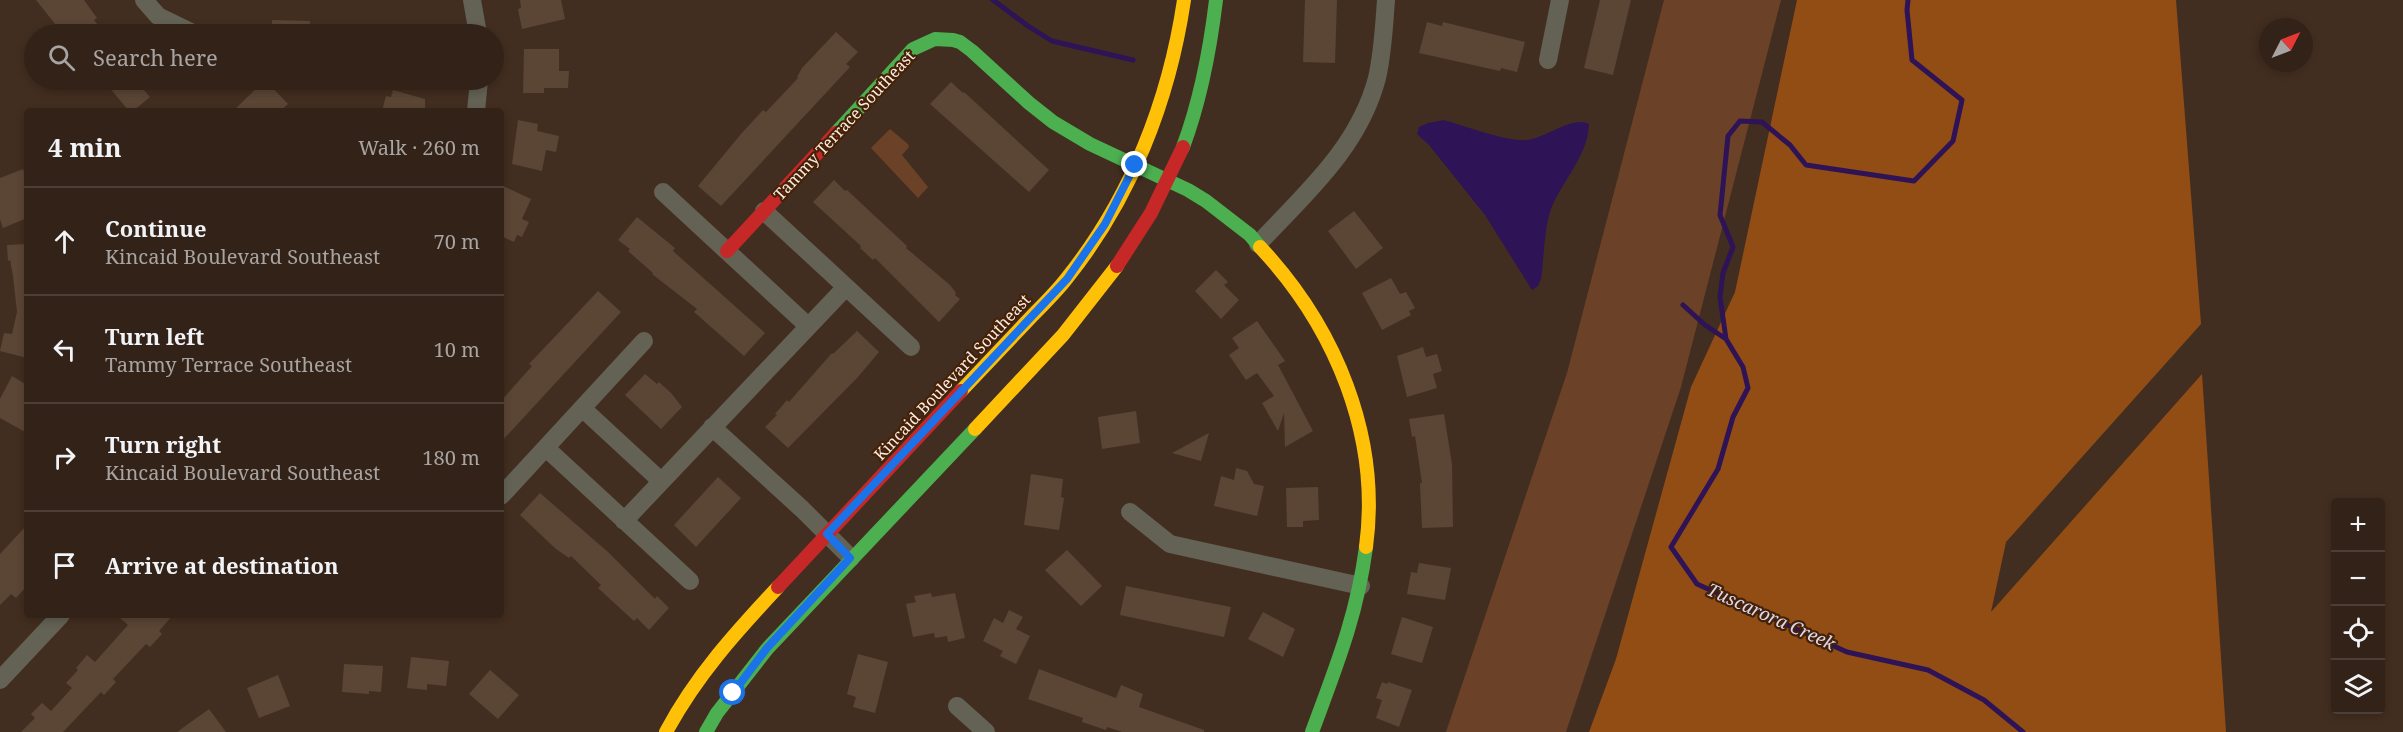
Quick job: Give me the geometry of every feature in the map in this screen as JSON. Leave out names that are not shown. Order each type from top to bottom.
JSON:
[{"type":"street","points":[[144,0],[158,16],[174,24]]},
{"type":"street","points":[[472,0],[476,24]]},
{"type":"street","name":"Kincaid Boulevard Southeast","points":[[666,732],[682,702],[725,643],[1067,279],[1105,224],[1135,165],[1161,104],[1179,38],[1184,0]]},
{"type":"street","points":[[706,732],[717,713],[767,648],[1063,335],[1125,258],[1169,181],[1187,135],[1205,74],[1216,0]]},
{"type":"street","points":[[1258,244],[1332,166],[1352,138],[1366,109],[1378,75],[1386,0]]},
{"type":"street","points":[[1548,60],[1558,0]]},
{"type":"street","name":"Tammy Terrace Southeast","points":[[727,251],[913,49],[935,38],[948,38],[960,42],[1054,123],[1206,201],[1258,244],[1283,270],[1313,312],[1338,358],[1355,407],[1366,457],[1370,509],[1366,561],[1347,634],[1312,732]]},
{"type":"street","points":[[476,108],[479,90]]},
{"type":"street","points":[[663,192],[808,326]]},
{"type":"street","name":"Tammy Terrace Southeast","points":[[764,211],[910,347]]},
{"type":"street","points":[[624,520],[846,287]]},
{"type":"street","points":[[504,493],[644,341]]},
{"type":"street","points":[[582,408],[662,481]]},
{"type":"street","points":[[712,427],[850,558]]},
{"type":"street","points":[[546,448],[690,581]]},
{"type":"street","points":[[1130,512],[1170,544],[1361,586]]},
{"type":"street","points":[[0,680],[58,618]]},
{"type":"street","points":[[957,706],[986,732]]},
{"type":"shaded area","points":[[1664,0],[1781,0],[1681,387],[1566,732],[1446,732],[1567,373]]},
{"type":"shaded area","points":[[1797,0],[2176,0],[2201,324],[2006,542],[1991,612],[2202,374],[2226,732],[1589,732],[1616,659],[1691,387],[1735,292]]},
{"type":"shaded area","points":[[1444,120],[1497,136],[1519,140],[1534,138],[1576,122],[1589,124],[1584,147],[1551,209],[1541,279],[1538,286],[1532,290],[1485,215],[1429,145],[1417,134],[1419,127]]},
{"type":"shaded area","points":[[890,129],[908,144],[909,147],[902,155],[928,187],[918,198],[871,148]]},
{"type":"building","points":[[36,0],[84,0],[97,18],[94,20],[97,24],[55,24]]},
{"type":"building","points":[[520,0],[561,0],[565,19],[522,29],[518,9],[521,8]]},
{"type":"building","points":[[1305,0],[1337,0],[1335,63],[1303,62]]},
{"type":"building","points":[[1600,0],[1631,0],[1613,75],[1584,68]]},
{"type":"building","points":[[272,20],[310,21],[310,24],[272,24]]},
{"type":"building","points":[[1427,22],[1442,26],[1443,22],[1525,42],[1517,72],[1501,68],[1500,71],[1419,53]]},
{"type":"building","points":[[836,32],[858,52],[846,64],[850,67],[721,206],[698,186],[741,134],[763,110],[766,112],[798,78],[802,68]]},
{"type":"building","points":[[524,49],[559,49],[559,71],[569,71],[568,88],[544,88],[544,93],[523,93]]},
{"type":"building","points":[[951,82],[1049,170],[1029,192],[930,104]]},
{"type":"building","points":[[111,90],[144,90],[150,97],[137,108],[126,108]]},
{"type":"building","points":[[255,90],[275,90],[288,104],[283,108],[236,108]]},
{"type":"building","points":[[393,90],[425,99],[425,108],[383,108],[386,96],[391,97]]},
{"type":"building","points":[[518,120],[538,124],[537,131],[559,136],[556,152],[546,150],[542,171],[512,164]]},
{"type":"building","points":[[23,169],[24,171],[24,219],[3,228],[0,219],[0,178]]},
{"type":"building","points":[[834,180],[956,293],[955,295],[960,299],[939,322],[875,258],[873,260],[813,202]]},
{"type":"building","points":[[504,186],[531,199],[522,219],[529,222],[522,237],[517,235],[514,242],[504,237]]},
{"type":"building","points":[[1354,211],[1383,248],[1356,269],[1328,231]]},
{"type":"building","points":[[637,217],[675,248],[673,251],[765,333],[744,356],[694,312],[697,309],[652,274],[628,251],[630,249],[618,240]]},
{"type":"building","points":[[24,244],[24,357],[0,351],[4,333],[12,334],[17,312],[7,245]]},
{"type":"building","points":[[1216,270],[1228,282],[1224,285],[1239,300],[1221,319],[1195,291]]},
{"type":"building","points":[[1391,278],[1400,294],[1406,292],[1415,308],[1409,311],[1411,315],[1382,330],[1362,293]]},
{"type":"building","points":[[598,291],[621,312],[504,439],[504,398],[532,366],[529,364]]},
{"type":"building","points":[[1257,321],[1285,361],[1278,365],[1313,431],[1285,447],[1284,413],[1278,431],[1262,403],[1274,396],[1257,373],[1246,380],[1229,355],[1239,348],[1232,338]]},
{"type":"building","points":[[857,331],[879,352],[858,377],[788,448],[765,427],[787,400],[789,402],[832,353]]},
{"type":"building","points":[[1423,347],[1426,357],[1437,354],[1442,371],[1433,374],[1437,388],[1407,397],[1397,356]]},
{"type":"building","points":[[645,374],[657,384],[659,382],[682,407],[661,429],[625,395]]},
{"type":"building","points":[[12,376],[24,383],[24,431],[0,418],[0,399]]},
{"type":"building","points":[[1136,411],[1140,443],[1102,449],[1098,417]]},
{"type":"building","points":[[1444,414],[1452,464],[1453,527],[1422,528],[1420,483],[1422,483],[1415,436],[1412,437],[1409,419]]},
{"type":"building","points":[[1209,433],[1201,461],[1172,453]]},
{"type":"building","points":[[1236,468],[1247,471],[1254,484],[1264,486],[1257,516],[1214,506],[1221,476],[1234,480]]},
{"type":"building","points":[[1031,474],[1063,479],[1061,497],[1064,498],[1059,530],[1024,525]]},
{"type":"building","points":[[718,477],[741,498],[696,547],[674,525]]},
{"type":"building","points":[[1318,487],[1319,520],[1303,521],[1303,527],[1287,527],[1286,488]]},
{"type":"building","points":[[540,493],[608,552],[655,599],[657,596],[669,608],[649,630],[637,618],[634,621],[598,588],[601,585],[571,556],[569,558],[556,549],[520,515]]},
{"type":"building","points":[[24,528],[24,589],[16,598],[11,594],[0,605],[0,554]]},
{"type":"building","points":[[1067,550],[1102,586],[1081,606],[1045,570]]},
{"type":"building","points":[[1419,563],[1451,568],[1445,600],[1407,594],[1411,572],[1417,573]]},
{"type":"building","points":[[1126,586],[1231,607],[1224,637],[1120,615]]},
{"type":"building","points":[[931,593],[932,597],[955,593],[965,638],[948,642],[947,636],[935,638],[934,633],[913,637],[906,604],[916,602],[914,596]]},
{"type":"building","points":[[1009,610],[1023,617],[1016,629],[1030,636],[1016,664],[1000,656],[1003,651],[983,641],[994,618],[1003,623]]},
{"type":"building","points":[[1263,612],[1295,629],[1283,657],[1248,639]]},
{"type":"building","points":[[1402,617],[1433,627],[1422,663],[1391,654]]},
{"type":"building","points":[[120,618],[170,618],[159,631],[162,634],[150,647],[146,644],[113,679],[116,682],[104,695],[101,692],[63,732],[21,732],[35,718],[31,714],[42,703],[51,711],[72,688],[66,683],[78,670],[76,668],[87,655],[95,662],[128,625]]},
{"type":"building","points":[[858,654],[888,662],[875,713],[853,707],[856,697],[847,694]]},
{"type":"building","points":[[411,657],[449,661],[446,686],[427,684],[427,690],[407,688]]},
{"type":"building","points":[[344,664],[383,666],[381,692],[369,691],[369,694],[342,692]]},
{"type":"building","points":[[1039,669],[1116,698],[1121,685],[1143,694],[1139,707],[1204,730],[1204,732],[1122,732],[1107,727],[1106,730],[1082,722],[1083,718],[1028,699]]},
{"type":"building","points":[[490,670],[519,695],[498,719],[469,694]]},
{"type":"building","points":[[278,675],[290,706],[259,718],[247,688]]},
{"type":"building","points":[[1382,682],[1412,690],[1399,727],[1376,718],[1382,700],[1376,698]]},
{"type":"building","points":[[209,709],[226,732],[177,732]]},
{"type":"waterway","points":[[993,0],[1052,41],[1133,60]]},
{"type":"waterway","name":"Tuscarora Creek","points":[[1908,0],[1912,60],[1962,100],[1953,141],[1914,181],[1806,165],[1790,145],[1762,122],[1740,121],[1728,136],[1720,215],[1733,247],[1723,273],[1720,297],[1726,339],[1743,367],[1748,388],[1733,417],[1718,469],[1671,547],[1697,584],[1847,652],[1928,670],[1984,700],[2023,732]]},
{"type":"waterway","points":[[1683,305],[1705,325],[1726,339]]},
{"type":"traffic: fast","points":[[1183,147],[1204,74],[1216,0]]},
{"type":"traffic: fast","points":[[836,133],[913,49],[935,39],[953,40],[972,51],[1053,122],[1090,144],[1188,190],[1250,235],[1260,247]]},
{"type":"traffic: fast","points":[[706,732],[717,713],[767,649],[975,429]]},
{"type":"traffic: fast","points":[[1312,732],[1351,619],[1366,547]]},
{"type":"traffic: slow","points":[[961,391],[1059,288],[1090,247],[1110,215],[1144,147],[1157,111],[1168,75],[1184,0]]},
{"type":"traffic: slow","points":[[1260,247],[1287,278],[1310,312],[1347,385],[1359,424],[1366,465],[1369,506],[1366,547]]},
{"type":"traffic: slow","points":[[975,429],[1063,335],[1117,266]]},
{"type":"traffic: slow","points":[[666,732],[703,674],[778,587]]},
{"type":"traffic: jam","points":[[727,251],[836,133]]},
{"type":"traffic: jam","points":[[1117,266],[1151,213],[1183,147]]},
{"type":"traffic: jam","points":[[778,587],[961,391]]},
{"type":"route","points":[[733,693],[767,648],[850,558],[827,534],[1067,279],[1105,224],[1135,165]]}]
